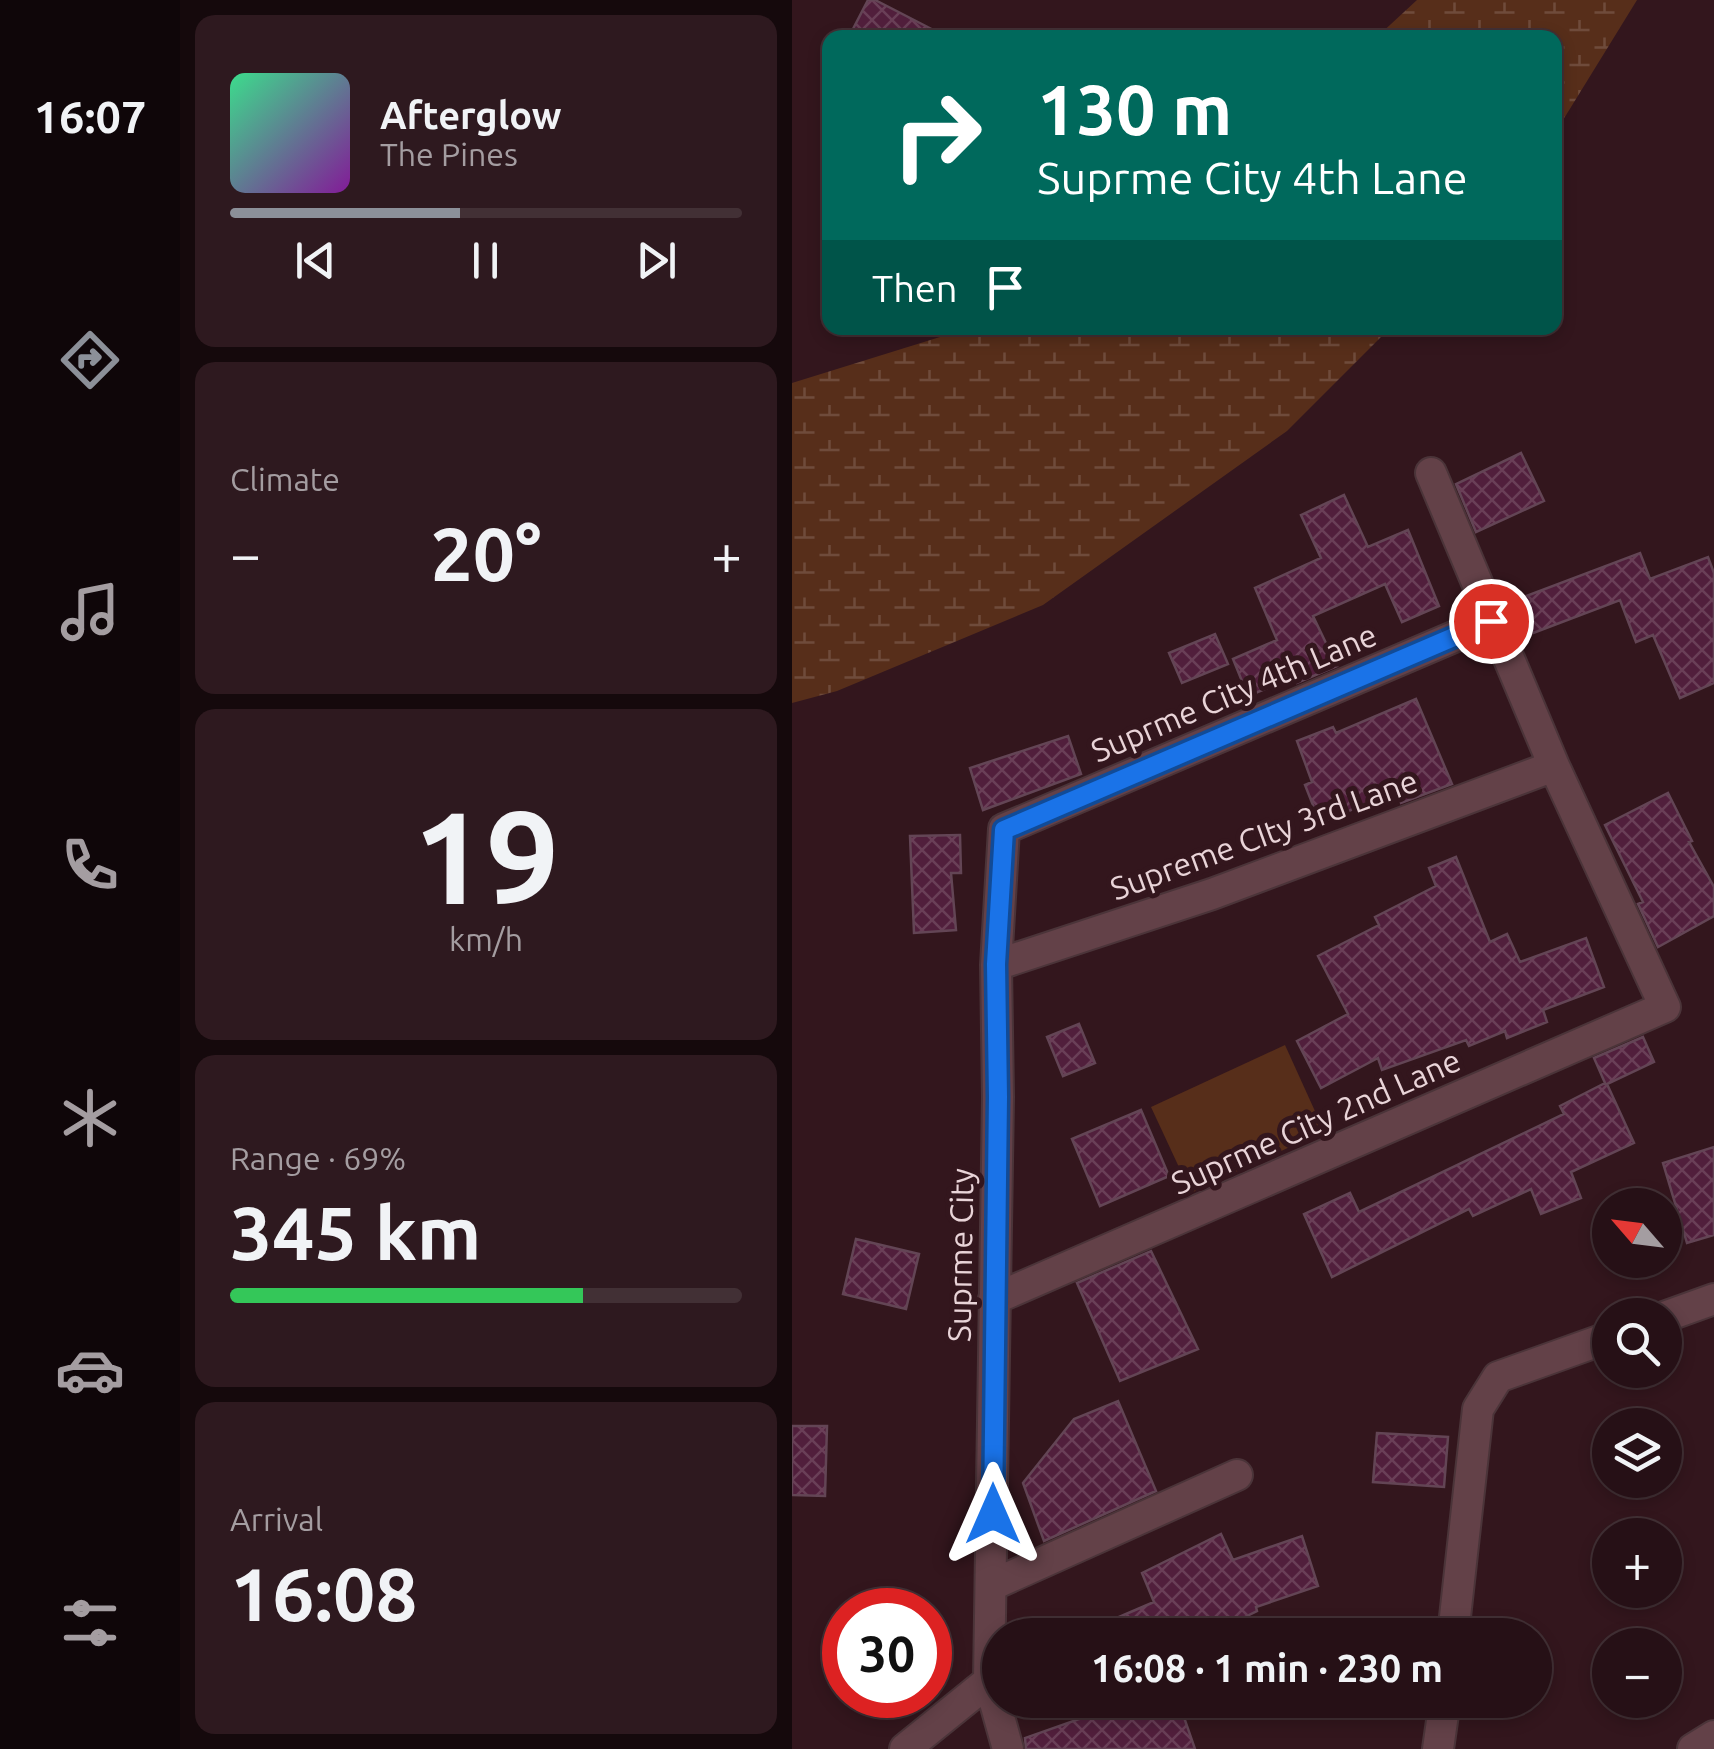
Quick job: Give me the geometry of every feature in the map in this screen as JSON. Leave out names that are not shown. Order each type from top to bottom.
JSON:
[{"type":"street","points":[[1431,474],[1554,766]]},
{"type":"street","name":"Suprme City 4th Lane","points":[[1004,830],[1491,621]]},
{"type":"street","name":"Supreme CIty 3rd Lane","points":[[996,964],[1212,894],[1554,766]]},
{"type":"street","name":"Suprme City 2nd Lane","points":[[994,1299],[1665,1007],[1554,766]]},
{"type":"street","name":"Suprme City","points":[[991,1618],[996,964],[1004,830]]},
{"type":"street","points":[[1682,1311],[1714,1299]]},
{"type":"street","points":[[1455,1618],[1478,1409],[1498,1377],[1592,1343]]},
{"type":"street","points":[[992,1585],[1237,1475]]},
{"type":"street","points":[[905,1749],[982,1687]]},
{"type":"street","name":"Suprme City","points":[[1000,1718],[1008,1749]]},
{"type":"street","points":[[1438,1749],[1442,1718]]},
{"type":"street","points":[[1693,1749],[1714,1736]]},
{"type":"green space","points":[[1417,0],[1637,0],[1562,122],[1562,30],[1385,30]]},
{"type":"green space","points":[[1383,335],[1287,431],[1043,605],[837,691],[792,703],[792,383],[940,337]]},
{"type":"green space","points":[[1285,1045],[1324,1131],[1191,1193],[1151,1107]]},
{"type":"building","points":[[868,0],[875,0],[933,30],[855,30]]},
{"type":"building","points":[[1521,453],[1544,501],[1476,532],[1456,484]]},
{"type":"building","points":[[1344,495],[1368,547],[1408,530],[1439,606],[1402,622],[1385,584],[1313,616],[1337,666],[1297,683],[1294,677],[1248,696],[1233,659],[1277,640],[1255,588],[1321,558],[1301,515]]},
{"type":"building","points":[[1640,553],[1650,579],[1708,557],[1714,573],[1714,683],[1680,698],[1653,635],[1636,642],[1620,600],[1533,633],[1521,598]]},
{"type":"building","points":[[1215,634],[1228,664],[1182,683],[1169,653]]},
{"type":"building","points":[[1416,699],[1452,784],[1401,803],[1396,791],[1320,823],[1305,785],[1312,782],[1297,741],[1333,727],[1336,733]]},
{"type":"building","points":[[1068,736],[1081,774],[983,810],[970,768]]},
{"type":"building","points":[[1668,793],[1714,887],[1714,916],[1658,947],[1638,904],[1643,902],[1605,825]]},
{"type":"building","points":[[960,835],[961,873],[951,873],[956,930],[914,933],[910,836]]},
{"type":"building","points":[[1456,857],[1490,942],[1507,934],[1520,962],[1586,938],[1604,987],[1543,1010],[1547,1022],[1507,1038],[1505,1031],[1469,1046],[1466,1040],[1382,1070],[1378,1058],[1321,1088],[1297,1041],[1348,1014],[1318,956],[1379,925],[1375,917],[1436,886],[1429,868]]},
{"type":"building","points":[[1079,1024],[1095,1063],[1063,1076],[1047,1037]]},
{"type":"building","points":[[1643,1037],[1654,1062],[1607,1084],[1634,1143],[1571,1172],[1581,1198],[1541,1214],[1531,1189],[1473,1216],[1469,1209],[1332,1277],[1304,1214],[1350,1193],[1359,1212],[1564,1114],[1560,1106],[1605,1083],[1594,1058]]},
{"type":"building","points":[[1141,1110],[1169,1176],[1100,1206],[1072,1139]]},
{"type":"building","points":[[1714,1147],[1714,1235],[1687,1243],[1682,1226],[1682,1188],[1670,1188],[1663,1163]]},
{"type":"building","points":[[856,1239],[919,1254],[906,1309],[843,1294]]},
{"type":"building","points":[[1151,1251],[1198,1349],[1120,1381],[1077,1283]]},
{"type":"building","points":[[1118,1401],[1156,1491],[1044,1541],[1023,1483],[1074,1419]]},
{"type":"building","points":[[792,1426],[827,1426],[825,1496],[792,1495]]},
{"type":"building","points":[[1377,1433],[1448,1437],[1444,1487],[1373,1482]]},
{"type":"building","points":[[1221,1534],[1233,1560],[1302,1536],[1318,1586],[1256,1607],[1257,1611],[1243,1618],[1117,1618],[1154,1602],[1142,1573]]},
{"type":"building","points":[[1082,1718],[1184,1718],[1195,1749],[1026,1749],[1025,1738]]},
{"type":"route","points":[[993,1514],[996,964],[1004,830],[1491,621]]}]
